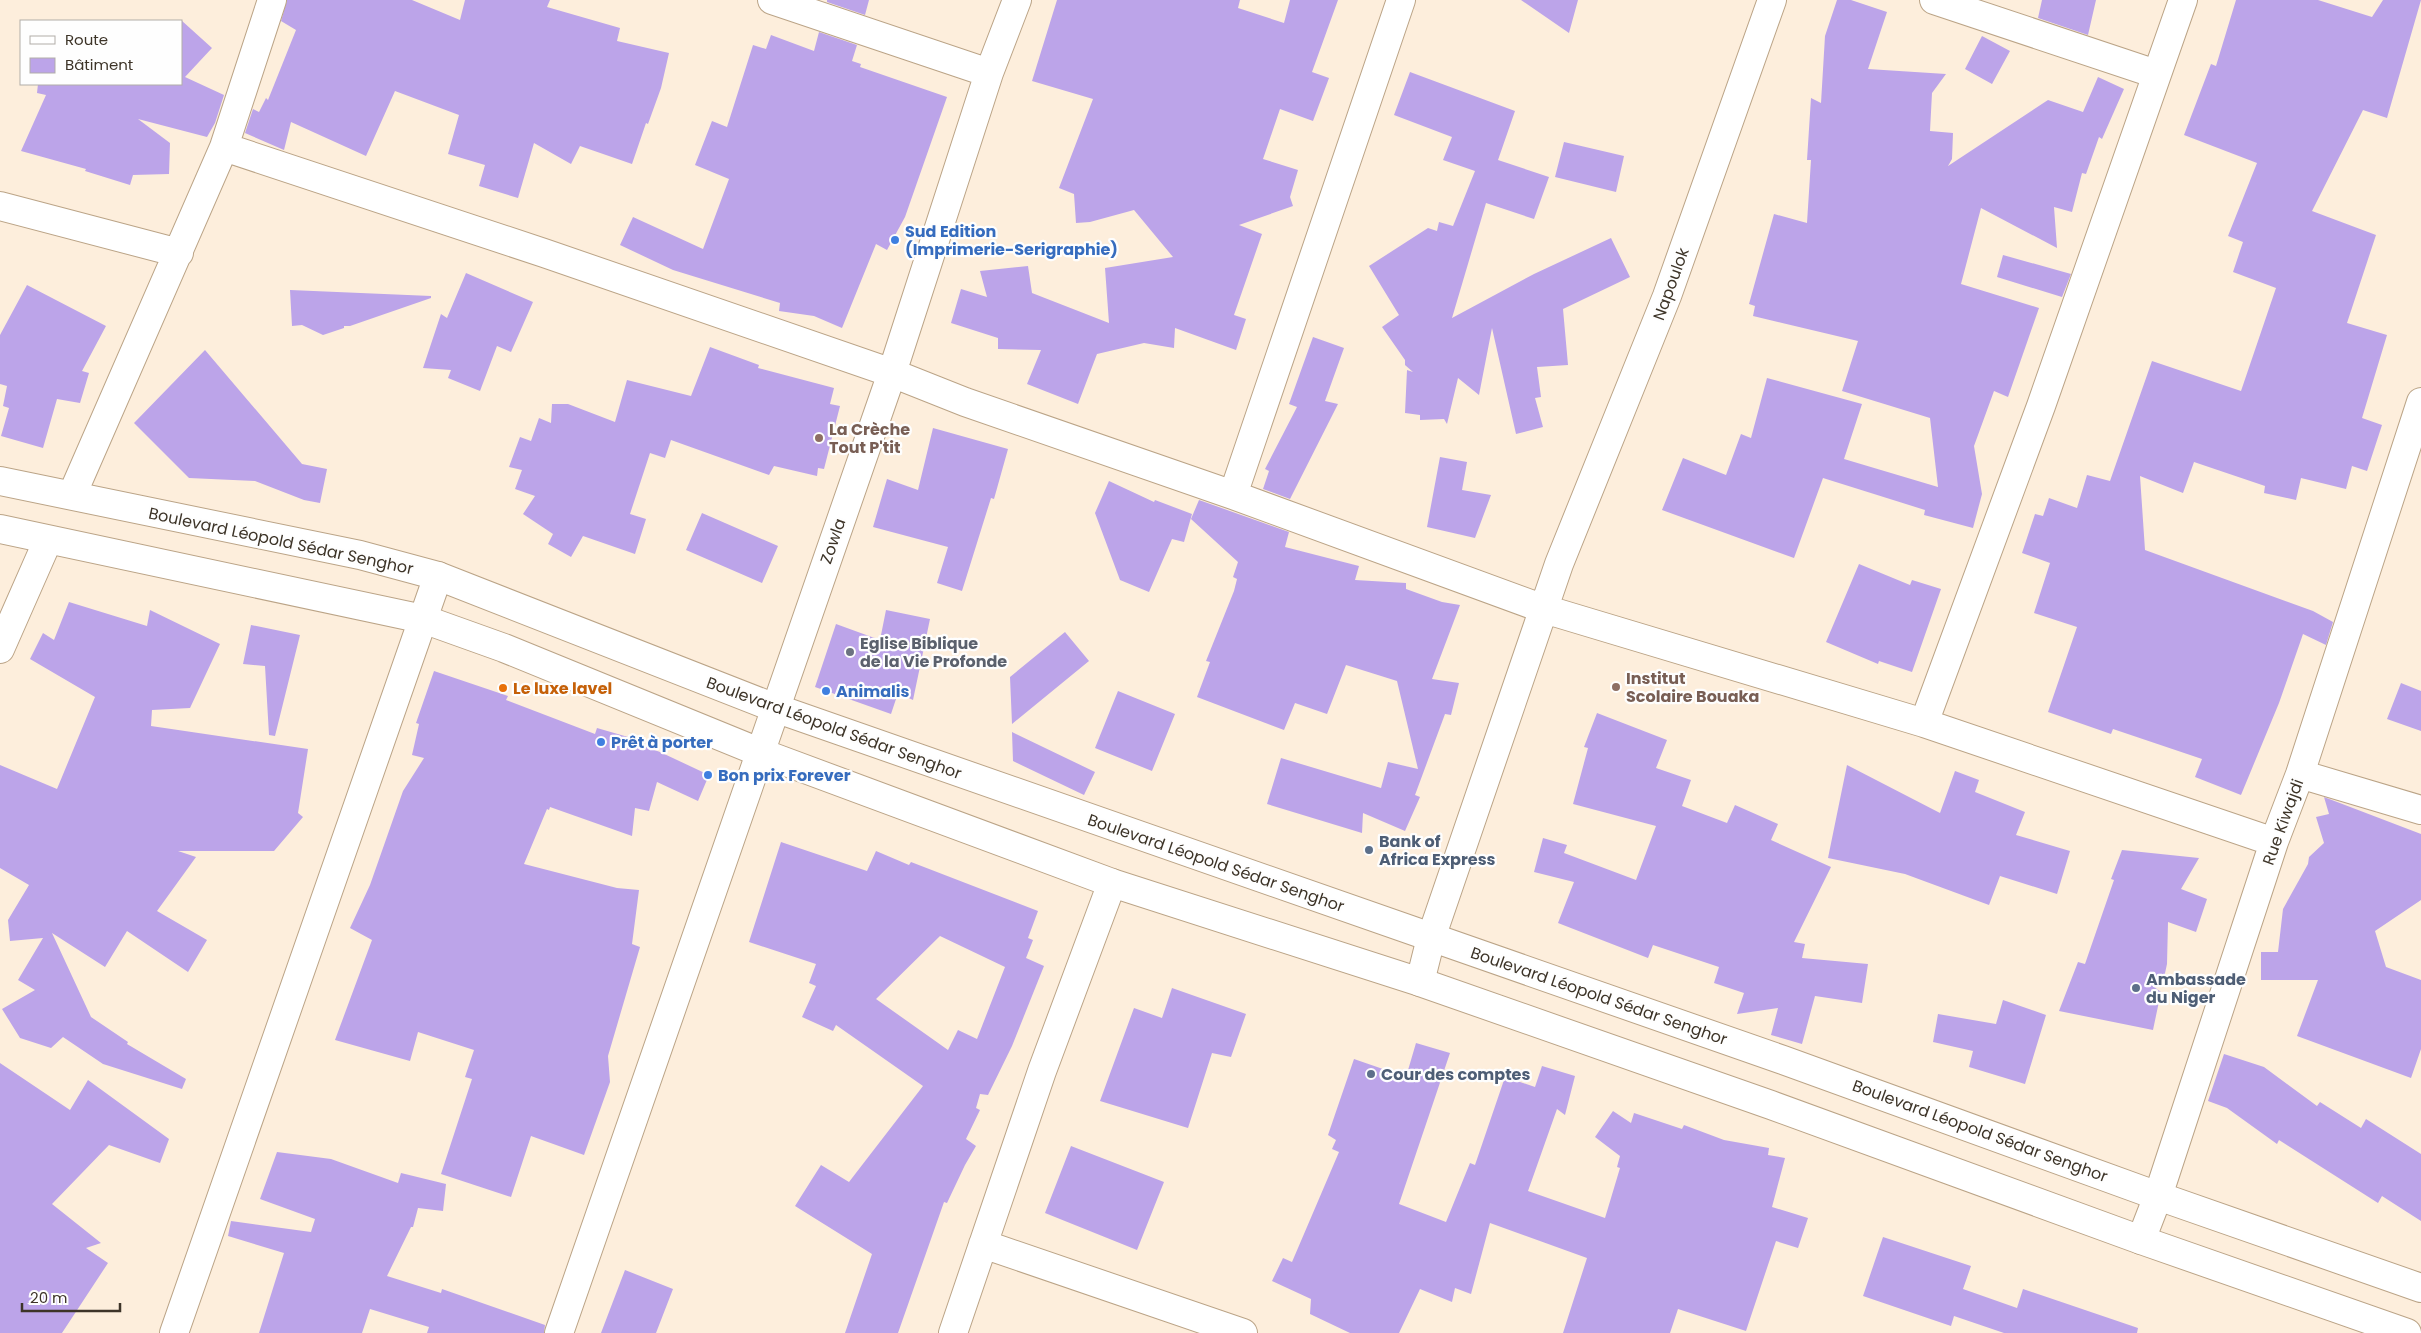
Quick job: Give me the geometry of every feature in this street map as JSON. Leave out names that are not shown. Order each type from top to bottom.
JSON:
[{"type":"street","points":[[72,495],[224,147],[272,0]]},
{"type":"street","points":[[772,0],[989,73]]},
{"type":"street","name":"Zowla","points":[[559,1333],[892,373],[989,73],[1016,0]]},
{"type":"street","points":[[1233,495],[1401,0]]},
{"type":"street","name":"Napoulok","points":[[1420,982],[1431,938],[1559,564],[1667,296],[1772,0]]},
{"type":"street","points":[[1934,0],[2156,74]]},
{"type":"street","points":[[1924,723],[2041,406],[2156,74],[2184,0]]},
{"type":"street","points":[[224,147],[544,253],[892,373],[965,402],[1233,495],[1544,609],[1924,723],[2274,842]]},
{"type":"street","points":[[0,206],[179,253]]},
{"type":"street","name":"Rue Kiwajdi","points":[[2141,1240],[2158,1196],[2274,842],[2300,774],[2421,402]]},
{"type":"street","name":"Boulevard Léopold Sédar Senghor","points":[[0,481],[360,555],[438,576],[775,708],[1784,1060],[2158,1196],[2421,1288]]},
{"type":"street","points":[[0,529],[423,619],[504,648],[759,752],[1112,883],[1420,982],[1771,1105],[2141,1240],[2407,1333]]},
{"type":"street","points":[[0,649],[48,540]]},
{"type":"street","points":[[174,1333],[438,576]]},
{"type":"street","points":[[2300,774],[2421,810]]},
{"type":"street","points":[[954,1333],[1042,1071],[1112,883]]},
{"type":"street","points":[[983,1244],[1243,1333]]},
{"type":"building","points":[[287,0],[412,0],[460,20],[465,0],[550,0],[547,7],[620,28],[617,41],[669,53],[661,88],[648,124],[646,123],[632,164],[580,146],[571,164],[534,143],[518,198],[479,186],[485,165],[448,154],[459,115],[395,91],[366,156],[291,122],[284,150],[245,133],[253,109],[259,112],[266,98],[268,100],[296,30],[281,21]]},
{"type":"building","points":[[827,0],[869,0],[865,15],[827,2]]},
{"type":"building","points":[[1057,0],[1240,0],[1238,8],[1284,23],[1290,0],[1338,0],[1312,72],[1329,78],[1313,121],[1280,109],[1263,159],[1298,170],[1290,197],[1293,206],[1239,225],[1262,234],[1234,315],[1246,319],[1236,350],[1175,328],[1174,348],[1144,343],[1097,354],[1078,404],[1027,384],[1041,350],[998,349],[998,338],[951,323],[961,289],[987,297],[980,271],[1028,266],[1032,293],[1109,323],[1105,268],[1173,257],[1134,210],[1090,222],[1076,223],[1074,194],[1059,188],[1093,99],[1032,81]]},
{"type":"building","points":[[1521,0],[1578,0],[1569,33]]},
{"type":"building","points":[[1837,0],[1851,0],[1887,12],[1868,69],[1946,74],[1932,93],[1930,131],[1953,133],[1952,159],[1948,166],[2048,100],[2083,112],[2098,77],[2124,89],[2102,139],[2099,137],[2086,174],[2082,173],[2072,212],[2054,207],[2057,248],[1981,208],[1961,284],[2039,308],[2008,397],[1994,391],[1974,446],[1982,494],[1973,528],[1924,515],[1925,510],[1823,478],[1794,558],[1662,510],[1683,458],[1726,475],[1741,434],[1751,438],[1767,378],[1862,404],[1844,459],[1938,487],[1930,418],[1842,391],[1858,341],[1753,316],[1755,306],[1749,304],[1774,214],[1807,223],[1811,160],[1807,160],[1811,98],[1821,103],[1825,36]]},
{"type":"building","points":[[2042,0],[2096,0],[2088,35],[2038,18]]},
{"type":"building","points":[[2236,0],[2318,0],[2372,17],[2383,0],[2421,0],[2387,118],[2363,110],[2312,211],[2376,235],[2347,323],[2387,335],[2362,418],[2382,425],[2367,471],[2352,466],[2346,489],[2301,478],[2296,500],[2264,493],[2265,486],[2194,462],[2183,493],[2140,476],[2145,550],[2313,611],[2333,622],[2326,645],[2303,634],[2279,703],[2241,795],[2195,777],[2202,759],[2113,729],[2111,734],[2048,712],[2077,627],[2034,613],[2050,563],[2022,553],[2035,514],[2043,516],[2049,498],[2077,508],[2087,475],[2110,481],[2152,361],[2241,391],[2276,288],[2233,272],[2243,242],[2228,236],[2257,163],[2184,135],[2211,64],[2216,66]]},
{"type":"building","points":[[182,21],[212,48],[185,77],[224,95],[215,123],[207,137],[138,119],[170,143],[169,174],[133,175],[130,185],[85,171],[86,169],[21,151],[46,95],[37,93],[38,85],[182,85]]},
{"type":"building","points":[[819,32],[857,45],[852,61],[861,64],[860,67],[947,97],[905,217],[887,250],[876,244],[842,328],[814,316],[779,311],[780,303],[673,270],[620,245],[633,217],[703,249],[729,179],[695,165],[712,121],[727,127],[753,45],[766,49],[771,35],[814,51]]},
{"type":"building","points":[[1982,36],[2010,51],[1992,84],[1965,69]]},
{"type":"building","points":[[1410,72],[1515,111],[1498,160],[1549,177],[1534,219],[1486,203],[1452,318],[1534,274],[1611,238],[1630,277],[1563,309],[1568,365],[1537,367],[1541,397],[1535,398],[1543,427],[1516,434],[1492,328],[1479,395],[1458,378],[1447,424],[1444,419],[1420,420],[1420,415],[1405,413],[1407,370],[1413,372],[1405,365],[1405,360],[1382,327],[1399,315],[1369,266],[1428,228],[1437,231],[1439,222],[1453,226],[1475,171],[1443,160],[1452,137],[1394,115]]},
{"type":"building","points":[[1564,142],[1624,156],[1616,192],[1555,177]]},
{"type":"building","points":[[2003,255],[2071,274],[2062,297],[1997,277]]},
{"type":"building","points":[[466,273],[533,302],[511,352],[497,346],[480,391],[448,378],[451,370],[423,368],[441,314],[447,318]]},
{"type":"building","points":[[27,285],[106,326],[82,371],[89,373],[80,403],[57,399],[43,448],[1,436],[9,408],[3,406],[7,386],[0,384],[0,335]]},
{"type":"building","points":[[290,290],[431,296],[431,298],[350,326],[344,326],[344,328],[323,335],[302,325],[292,326]]},
{"type":"building","points":[[1313,337],[1344,348],[1325,401],[1338,404],[1290,499],[1263,489],[1269,471],[1265,469],[1297,407],[1289,404]]},
{"type":"building","points":[[710,347],[759,365],[758,368],[834,388],[830,404],[840,406],[824,469],[818,468],[817,476],[774,466],[769,475],[671,440],[665,458],[650,453],[630,514],[646,519],[635,554],[583,536],[571,557],[548,544],[553,534],[523,514],[535,496],[515,489],[522,470],[509,467],[520,437],[531,441],[539,418],[551,423],[552,404],[568,404],[615,422],[627,380],[691,396]]},
{"type":"building","points":[[205,350],[302,464],[327,469],[320,503],[304,500],[255,481],[189,478],[134,423]]},
{"type":"building","points":[[933,428],[1008,449],[994,499],[991,498],[962,591],[937,583],[948,547],[873,527],[887,479],[918,490]]},
{"type":"building","points":[[1440,457],[1467,462],[1462,490],[1491,495],[1475,538],[1427,527]]},
{"type":"building","points":[[1109,481],[1154,502],[1155,500],[1192,514],[1184,542],[1172,539],[1149,592],[1120,580],[1095,513]]},
{"type":"building","points":[[1199,500],[1289,532],[1285,547],[1359,566],[1355,580],[1406,583],[1406,589],[1442,602],[1460,605],[1432,679],[1459,683],[1451,715],[1445,714],[1415,795],[1420,797],[1405,831],[1363,813],[1362,833],[1267,804],[1281,758],[1381,788],[1388,762],[1418,769],[1397,681],[1346,665],[1327,714],[1295,703],[1284,730],[1197,697],[1210,662],[1206,661],[1234,591],[1237,579],[1233,577],[1238,562],[1191,519]]},
{"type":"building","points":[[702,513],[778,546],[762,583],[686,550]]},
{"type":"building","points":[[1859,564],[1910,585],[1912,580],[1941,589],[1912,672],[1879,661],[1878,664],[1826,642]]},
{"type":"building","points":[[69,602],[147,626],[150,610],[220,644],[190,708],[152,710],[151,726],[308,749],[298,813],[303,817],[274,851],[178,851],[196,857],[157,911],[207,940],[188,972],[127,931],[105,967],[52,933],[91,1017],[128,1042],[127,1044],[186,1079],[182,1089],[103,1064],[63,1037],[51,1048],[20,1038],[2,1009],[35,990],[18,980],[43,938],[10,941],[8,920],[29,885],[0,868],[0,765],[57,789],[95,697],[30,659],[43,633],[54,640]]},
{"type":"building","points":[[886,610],[930,619],[913,700],[898,693],[891,714],[815,687],[836,624],[880,640]]},
{"type":"building","points":[[251,625],[300,635],[275,736],[269,735],[265,666],[243,664]]},
{"type":"building","points":[[1065,632],[1089,661],[1012,724],[1010,677]]},
{"type":"building","points":[[434,671],[508,696],[506,700],[595,734],[597,728],[628,737],[627,740],[660,752],[709,775],[698,801],[657,782],[649,811],[635,808],[632,836],[550,807],[549,810],[547,809],[524,864],[617,888],[639,890],[632,944],[640,947],[608,1056],[610,1082],[584,1155],[531,1136],[511,1197],[441,1174],[472,1079],[465,1077],[474,1050],[418,1032],[410,1061],[335,1040],[372,940],[350,928],[370,885],[403,791],[424,758],[412,755],[419,724],[416,723]]},
{"type":"building","points":[[2401,683],[2421,691],[2421,731],[2387,719]]},
{"type":"building","points":[[1118,691],[1175,714],[1152,771],[1095,748]]},
{"type":"building","points":[[1597,713],[1667,740],[1656,768],[1691,780],[1682,806],[1727,823],[1735,805],[1778,824],[1771,840],[1831,867],[1794,942],[1805,944],[1802,958],[1868,964],[1862,1003],[1815,996],[1802,1044],[1771,1035],[1778,1008],[1737,1014],[1744,993],[1714,983],[1719,967],[1653,945],[1648,958],[1558,923],[1574,882],[1534,872],[1543,838],[1567,845],[1564,853],[1636,880],[1656,826],[1573,804],[1588,748],[1584,747]]},
{"type":"building","points":[[1012,732],[1095,772],[1084,795],[1013,761]]},
{"type":"building","points":[[1847,765],[1940,813],[1955,771],[1979,780],[1975,792],[2025,812],[2016,835],[2070,851],[2057,894],[2000,876],[1989,905],[1905,874],[1828,858]]},
{"type":"building","points":[[2324,797],[2421,834],[2421,900],[2375,931],[2386,967],[2421,980],[2421,1049],[2411,1078],[2297,1036],[2318,980],[2261,980],[2261,952],[2278,952],[2283,909],[2308,864],[2309,857],[2324,843],[2316,817],[2329,814]]},
{"type":"building","points":[[781,842],[867,871],[876,851],[909,865],[911,862],[1038,911],[1028,938],[1033,940],[1026,958],[1044,966],[1012,1046],[988,1095],[980,1094],[976,1108],[980,1110],[966,1139],[976,1146],[947,1203],[944,1202],[898,1333],[845,1333],[872,1254],[795,1206],[821,1165],[849,1182],[923,1086],[836,1025],[833,1031],[802,1017],[816,986],[809,983],[816,964],[749,942]],"holes":[[[940,936],[1005,967],[977,1039],[958,1030],[948,1050],[876,999]]]},
{"type":"building","points":[[2122,850],[2199,858],[2181,889],[2207,899],[2196,932],[2168,922],[2167,964],[2162,987],[2150,984],[2161,992],[2153,1030],[2059,1011],[2078,962],[2085,964],[2114,880],[2111,879]]},
{"type":"building","points":[[1172,988],[1246,1014],[1231,1057],[1212,1053],[1188,1128],[1100,1101],[1134,1008],[1162,1018]]},
{"type":"building","points":[[2003,1000],[2046,1015],[2025,1084],[1969,1067],[1973,1051],[1933,1042],[1938,1014],[1996,1024]]},
{"type":"building","points":[[1416,1043],[1450,1053],[1399,1204],[1446,1222],[1470,1163],[1475,1165],[1505,1077],[1535,1087],[1542,1066],[1575,1076],[1565,1115],[1557,1109],[1528,1191],[1605,1218],[1620,1168],[1617,1167],[1620,1156],[1595,1137],[1613,1111],[1631,1123],[1634,1113],[1682,1129],[1684,1125],[1724,1140],[1769,1148],[1768,1155],[1785,1158],[1772,1207],[1808,1218],[1798,1248],[1776,1241],[1746,1331],[1678,1309],[1670,1333],[1563,1333],[1587,1258],[1490,1223],[1471,1294],[1455,1288],[1452,1302],[1420,1289],[1399,1333],[1350,1333],[1310,1314],[1311,1299],[1272,1281],[1283,1258],[1292,1262],[1339,1152],[1332,1149],[1336,1140],[1328,1135],[1354,1059],[1406,1077]]},
{"type":"building","points":[[2224,1054],[2264,1067],[2317,1106],[2320,1102],[2361,1128],[2366,1119],[2421,1154],[2421,1221],[2382,1196],[2378,1203],[2279,1140],[2277,1144],[2227,1108],[2208,1101]]},
{"type":"building","points":[[0,1063],[70,1110],[88,1080],[169,1139],[160,1163],[109,1145],[52,1204],[101,1243],[86,1248],[108,1263],[62,1333],[0,1333]]},
{"type":"building","points":[[1071,1146],[1164,1182],[1137,1250],[1045,1213]]},
{"type":"building","points":[[277,1152],[331,1159],[398,1183],[401,1173],[446,1184],[443,1211],[418,1208],[413,1227],[411,1227],[387,1276],[441,1293],[442,1289],[545,1325],[544,1333],[427,1333],[429,1327],[370,1309],[362,1333],[259,1333],[284,1253],[228,1236],[231,1221],[311,1232],[315,1219],[260,1199]]},
{"type":"building","points":[[1883,1237],[1971,1266],[1963,1289],[2017,1308],[2023,1289],[2138,1328],[2137,1333],[2004,1333],[1954,1316],[1951,1326],[1863,1296]]},
{"type":"building","points":[[625,1270],[673,1289],[656,1333],[601,1333]]},
{"type":"place","name":"Sud Edition (Imprimerie-Serigraphie)","points":[[895,240]]},
{"type":"place","name":"La Crèche Tout P'tit","points":[[819,438]]},
{"type":"place","name":"Eglise Biblique de la Vie Profonde","points":[[850,652]]},
{"type":"place","name":"Institut Scolaire Bouaka","points":[[1616,687]]},
{"type":"place","name":"Le luxe lavel","points":[[503,688]]},
{"type":"place","name":"Animalis","points":[[826,691]]},
{"type":"place","name":"Prêt à porter","points":[[601,742]]},
{"type":"place","name":"Bon prix Forever","points":[[708,775]]},
{"type":"place","name":"Bank of Africa Express","points":[[1369,850]]},
{"type":"place","name":"Ambassade du Niger","points":[[2136,988]]},
{"type":"place","name":"Cour des comptes","points":[[1371,1074]]}]
